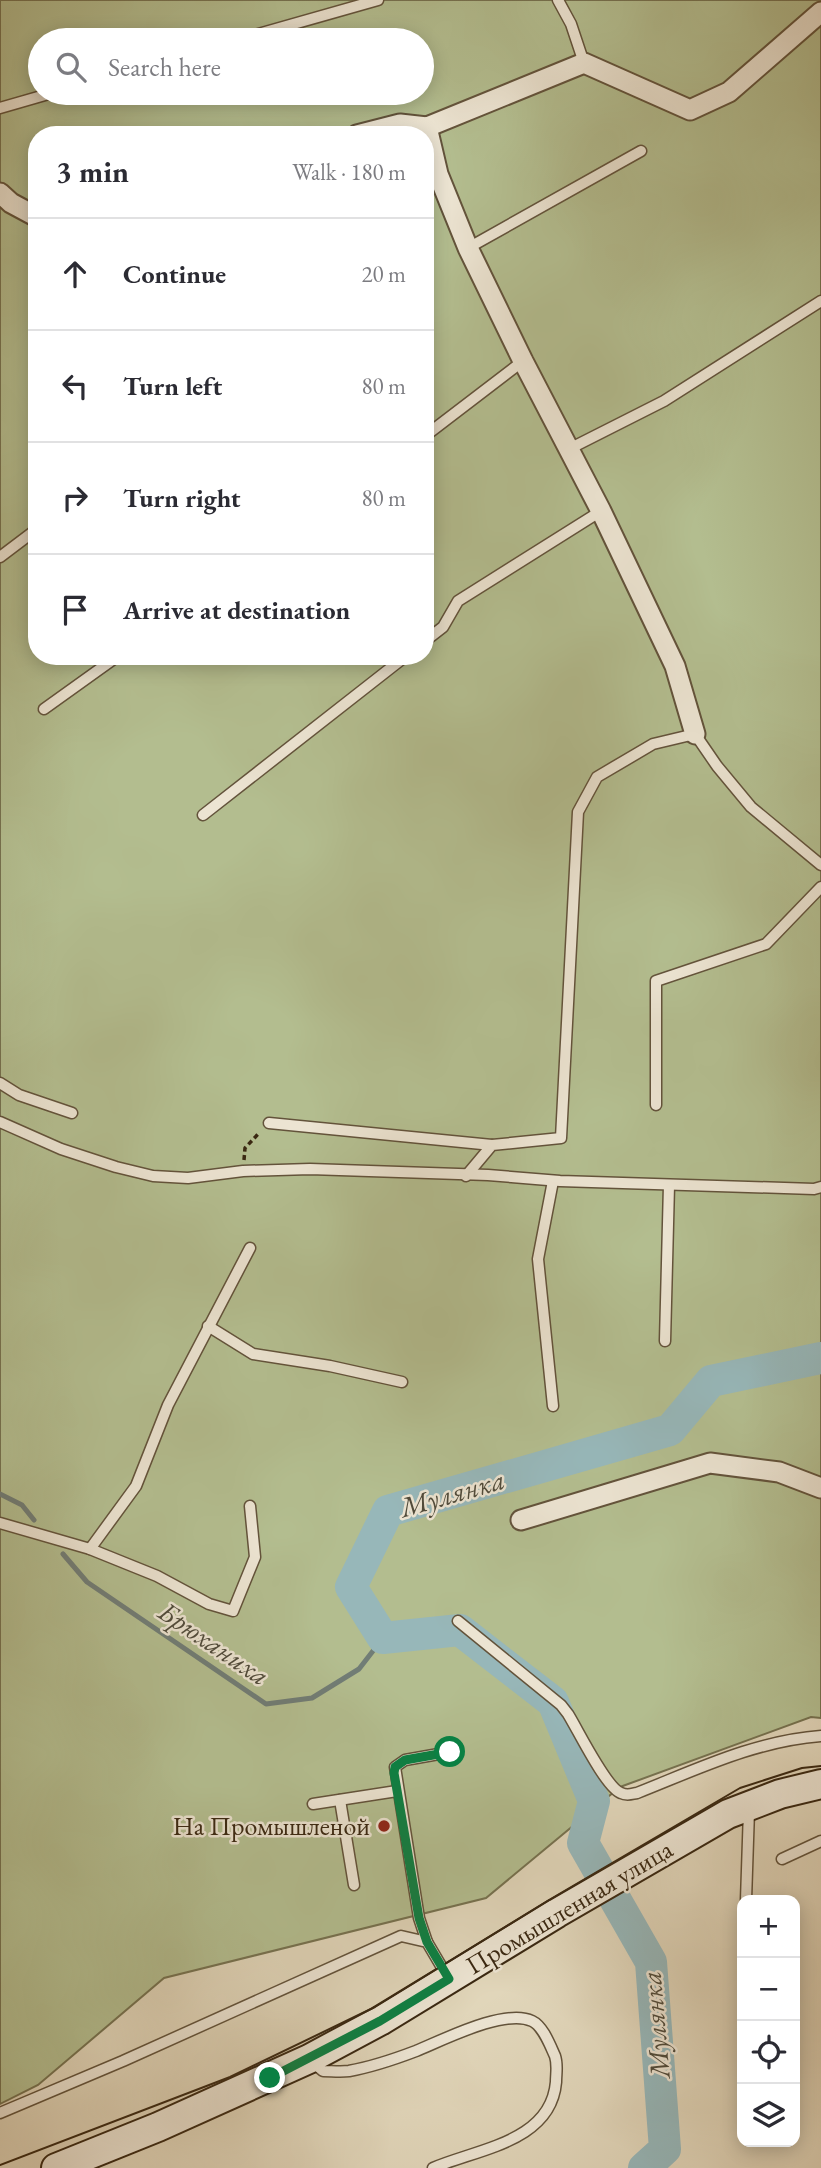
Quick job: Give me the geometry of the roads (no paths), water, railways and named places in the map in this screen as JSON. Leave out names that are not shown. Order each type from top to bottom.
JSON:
[{"type":"main road","name":"Промышленная улица","points":[[56,2168],[158,2127],[309,2059],[728,1814],[780,1794],[821,1784]]},
{"type":"street","points":[[429,126],[584,63],[690,110],[729,92],[821,12]]},
{"type":"street","points":[[392,126],[418,126]]},
{"type":"street","points":[[434,157],[438,174],[468,248],[601,511],[675,666],[695,734]]},
{"type":"street","points":[[0,193],[28,212]]},
{"type":"street","points":[[521,1520],[710,1463],[779,1472],[821,1488]]},
{"type":"lane","points":[[279,28],[378,0]]},
{"type":"lane","points":[[558,0],[571,24],[584,63]]},
{"type":"lane","points":[[0,108],[28,100]]},
{"type":"lane","points":[[468,248],[641,151]]},
{"type":"lane","points":[[569,449],[664,401],[821,301]]},
{"type":"lane","points":[[434,429],[523,361]]},
{"type":"lane","points":[[434,634],[443,627],[458,601],[601,511]]},
{"type":"lane","points":[[0,557],[28,536]]},
{"type":"lane","points":[[44,709],[105,665]]},
{"type":"lane","points":[[203,815],[395,665]]},
{"type":"lane","points":[[268,1123],[492,1145],[561,1138],[578,812],[597,777],[653,744],[695,734],[751,807],[821,865]]},
{"type":"lane","points":[[656,1105],[656,981],[766,944],[821,887]]},
{"type":"lane","points":[[0,1083],[19,1094],[72,1113]]},
{"type":"lane","points":[[0,1122],[61,1149],[153,1176],[188,1178],[243,1171],[310,1169],[553,1181],[814,1189],[821,1187]]},
{"type":"lane","points":[[466,1175],[492,1145]]},
{"type":"lane","points":[[553,1181],[538,1259],[553,1406]]},
{"type":"lane","points":[[665,1341],[669,1185]]},
{"type":"lane","points":[[90,1549],[136,1486],[168,1405],[250,1248]]},
{"type":"lane","points":[[208,1326],[253,1354],[330,1366],[402,1382]]},
{"type":"lane","points":[[0,1523],[90,1549],[157,1576],[209,1604],[233,1611],[255,1557],[250,1506]]},
{"type":"lane","points":[[458,1621],[561,1705],[607,1781],[618,1793],[637,1793],[746,1749],[790,1738],[821,1736]]},
{"type":"lane","points":[[449,1979],[427,1942],[419,1918],[395,1767],[399,1762],[450,1752]]},
{"type":"lane","points":[[313,1804],[397,1791]]},
{"type":"lane","points":[[340,1800],[354,1885]]},
{"type":"lane","points":[[746,1895],[750,1806]]},
{"type":"lane","points":[[782,1859],[821,1841]]},
{"type":"lane","points":[[0,2112],[123,2061],[401,1936],[427,1942]]},
{"type":"lane","points":[[309,2059],[323,2071],[348,2071],[413,2052],[484,2025],[520,2017],[535,2022],[557,2062],[555,2089],[548,2112],[530,2129],[476,2154],[433,2168]]},
{"type":"waterway","name":"Мулянка","points":[[644,2168],[665,2149],[651,1962],[583,1843],[594,1801],[553,1702],[460,1630],[383,1638],[351,1587],[388,1511],[670,1430],[711,1381],[821,1358]]},
{"type":"waterway","name":"Брюханиха","points":[[0,1494],[22,1505],[34,1520]]},
{"type":"waterway","name":"Брюханиха","points":[[63,1554],[87,1582],[266,1704],[312,1698],[359,1669],[383,1638]]},
{"type":"tram line","points":[[0,2165],[230,2077],[375,2007],[549,1900],[740,1788],[802,1768],[821,1766]]},
{"type":"place","name":"На Промышленой","points":[[384,1826]]}]
